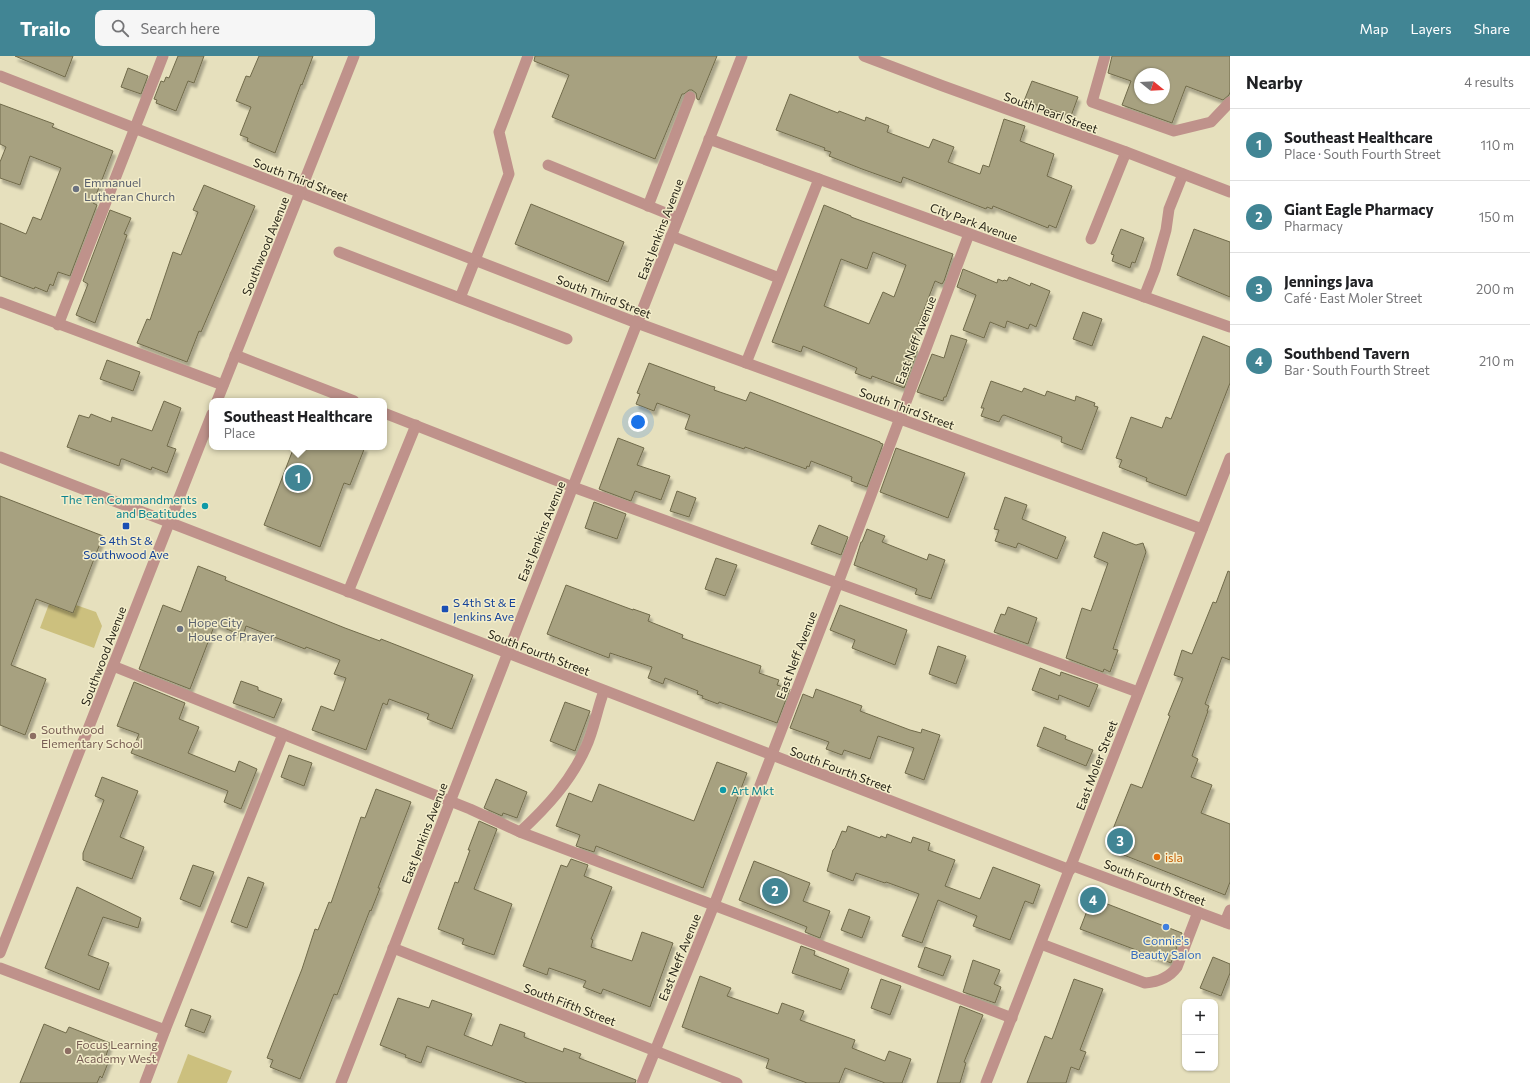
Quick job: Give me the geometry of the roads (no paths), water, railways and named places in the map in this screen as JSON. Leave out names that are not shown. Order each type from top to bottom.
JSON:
[{"type":"street","points":[[58,325],[163,56]]},
{"type":"street","name":"Southwood Avenue","points":[[218,398],[354,56]]},
{"type":"street","points":[[460,298],[509,174],[499,132],[528,56]]},
{"type":"street","name":"East Jenkins Avenue","points":[[341,1083],[507,654],[742,56]]},
{"type":"street","name":"South Pearl Street","points":[[864,56],[1126,152],[1230,192]]},
{"type":"street","points":[[1105,56],[1092,102],[1100,105],[1174,131],[1211,122],[1230,102]]},
{"type":"street","name":"South Third Street","points":[[0,76],[637,323],[1202,529]]},
{"type":"street","points":[[648,206],[690,97]]},
{"type":"street","name":"City Park Avenue","points":[[709,138],[969,234],[1230,327]]},
{"type":"street","points":[[1092,239],[1126,152]]},
{"type":"street","points":[[548,165],[678,218]]},
{"type":"street","points":[[1144,297],[1155,269],[1166,230],[1169,209],[1182,174]]},
{"type":"street","points":[[746,363],[819,179]]},
{"type":"street","name":"East Neff Avenue","points":[[642,1083],[714,905],[838,583],[969,234]]},
{"type":"street","points":[[671,236],[779,278]]},
{"type":"street","points":[[339,252],[567,339]]},
{"type":"street","points":[[0,302],[58,325],[223,385]]},
{"type":"street","points":[[235,354],[346,398]]},
{"type":"street","points":[[387,414],[573,487],[1138,692]]},
{"type":"street","name":"Southwood Avenue","points":[[0,953],[209,422]]},
{"type":"street","points":[[348,592],[416,425]]},
{"type":"street","name":"South Fourth Street","points":[[0,457],[771,756],[1070,867],[1228,923]]},
{"type":"street","name":"East Moler Street","points":[[986,1083],[1230,458]]},
{"type":"street","points":[[113,666],[450,801],[520,832],[1012,1018]]},
{"type":"street","points":[[520,832],[546,808],[570,779],[587,746],[604,691]]},
{"type":"street","points":[[145,1083],[283,734]]},
{"type":"street","points":[[1228,923],[1230,910]]},
{"type":"street","points":[[1041,944],[1145,983],[1153,982],[1161,980],[1173,972],[1177,966],[1198,912]]},
{"type":"street","name":"South Fifth Street","points":[[393,948],[737,1083]]},
{"type":"street","points":[[0,968],[165,1030]]},
{"type":"place","name":"Emmanuel Lutheran Church","points":[[76,189]]},
{"type":"place","name":"Southeast Healthcare","points":[[298,478]]},
{"type":"place","name":"The Ten Commandments and Beatitudes","points":[[205,506]]},
{"type":"place","name":"S 4th St & Southwood Ave","points":[[126,526]]},
{"type":"place","name":"S 4th St & E Jenkins Ave","points":[[445,609]]},
{"type":"place","name":"Hope City House of Prayer","points":[[180,629]]},
{"type":"place","name":"Southwood Elementary School","points":[[33,736]]},
{"type":"place","name":"Art Mkt","points":[[723,790]]},
{"type":"place","name":"Jennings Java","points":[[1120,841]]},
{"type":"place","name":"isla","points":[[1157,857]]},
{"type":"place","name":"Giant Eagle Pharmacy","points":[[775,891]]},
{"type":"place","name":"Southbend Tavern","points":[[1093,900]]},
{"type":"place","name":"Connie's Beauty Salon","points":[[1166,927]]},
{"type":"place","name":"Focus Learning Academy West","points":[[68,1051]]}]
